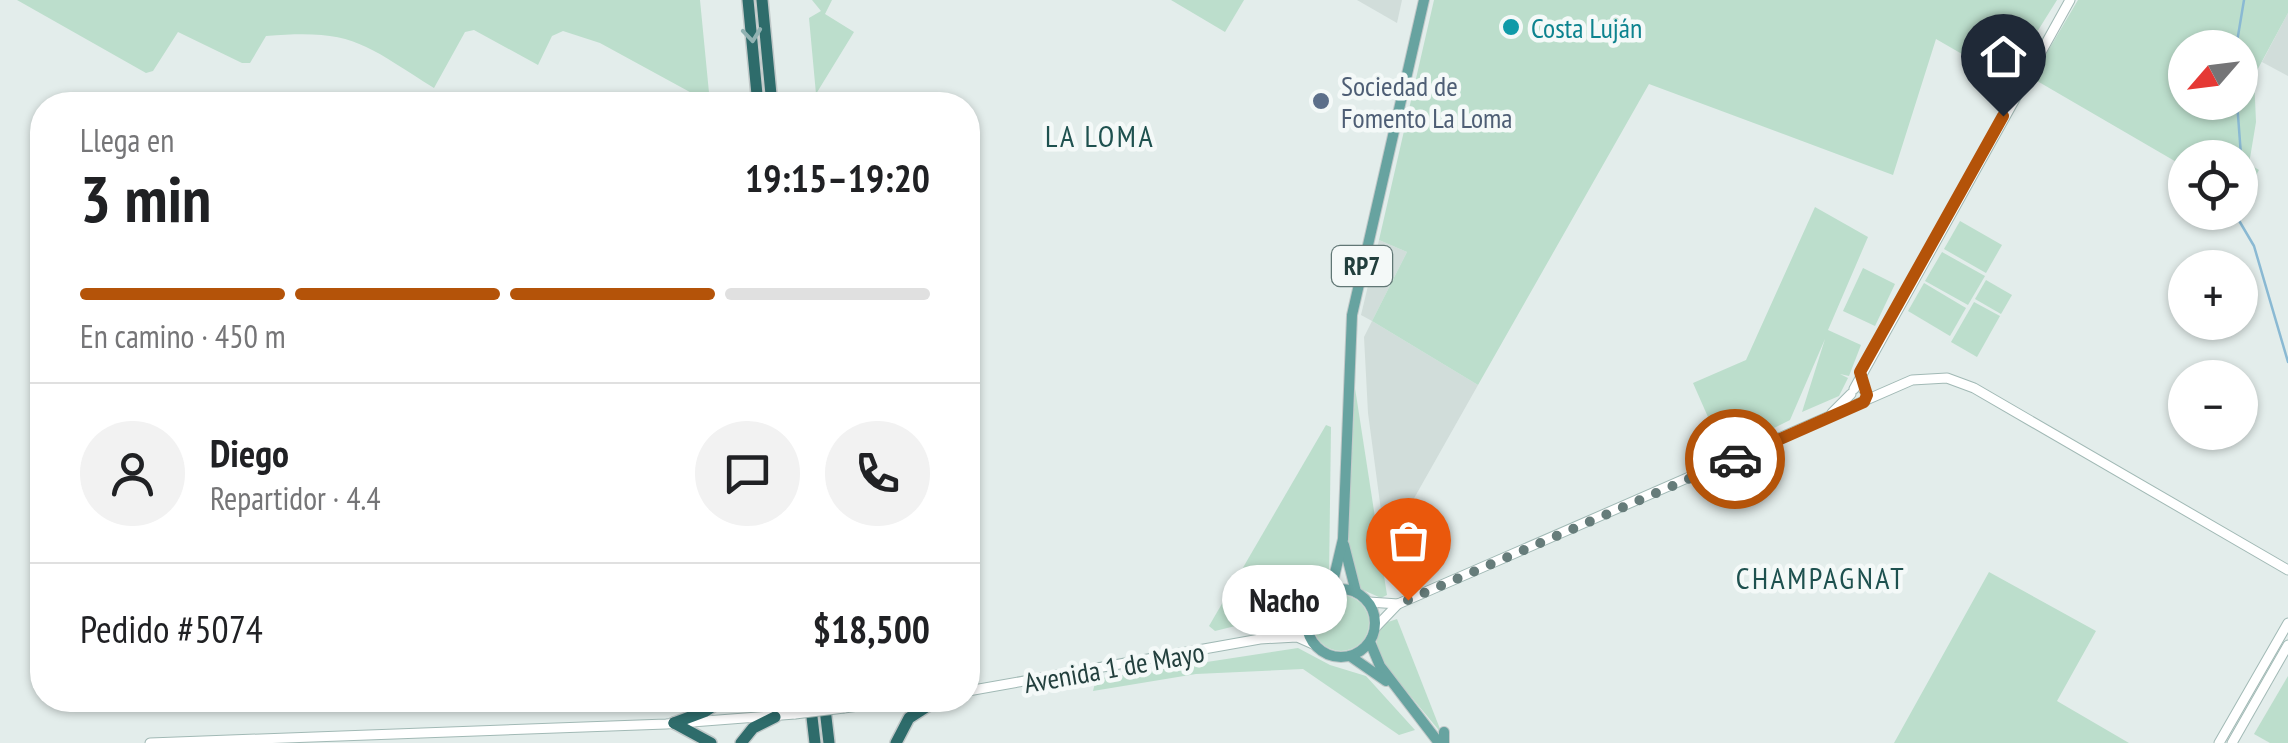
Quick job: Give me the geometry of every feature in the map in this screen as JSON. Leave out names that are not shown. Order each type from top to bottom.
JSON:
[{"type":"highway","points":[[748,0],[757,92]]},
{"type":"highway","points":[[762,0],[771,92]]},
{"type":"highway","points":[[674,724],[698,712]]},
{"type":"highway","points":[[811,712],[815,743]]},
{"type":"highway","points":[[825,712],[829,743]]},
{"type":"highway","points":[[896,743],[909,718],[918,712]]},
{"type":"highway","points":[[741,743],[752,728],[775,717]]},
{"type":"highway","points":[[674,724],[711,743]]},
{"type":"main road","name":"RP7","points":[[1331,590],[1343,539],[1352,315],[1424,0]]},
{"type":"main road","points":[[1859,395],[1860,372],[2070,0]]},
{"type":"main road","points":[[1350,656],[1370,642],[1375,628],[1398,604],[1826,419],[1859,395],[1883,393],[1924,378],[1965,384],[2288,570]]},
{"type":"main road","name":"RP7","points":[[1343,539],[1356,592]]},
{"type":"main road","points":[[1395,687],[1350,656],[1327,654],[1315,644],[1308,628],[1310,610],[1331,590],[1356,592],[1369,602],[1398,604]]},
{"type":"main road","points":[[1369,602],[1375,628]]},
{"type":"main road","name":"Avenida 1 de Mayo","points":[[1260,639],[1310,610]]},
{"type":"main road","points":[[2220,743],[2288,623]]},
{"type":"main road","name":"Avenida 1 de Mayo","points":[[980,689],[1260,639],[1297,637],[1315,644]]},
{"type":"main road","points":[[1370,642],[1395,687],[1442,739]]},
{"type":"main road","points":[[2232,743],[2288,645]]},
{"type":"main road","points":[[150,743],[674,724],[811,712]]},
{"type":"shaded area","points":[[1357,0],[1402,0],[1397,23]]},
{"type":"shaded area","points":[[2288,13],[2288,76],[2262,62]]},
{"type":"shaded area","points":[[1379,240],[1407,252],[1372,321],[1361,315]]},
{"type":"shaded area","points":[[1372,321],[1478,385],[1386,548],[1368,413],[1364,337]]},
{"type":"green space","points":[[17,0],[700,0],[709,92],[690,92],[600,43],[563,31],[552,36],[538,65],[474,30],[465,32],[434,88],[356,42],[319,35],[266,36],[250,63],[242,63],[178,32],[153,71],[146,73]]},
{"type":"green space","points":[[812,0],[832,0],[825,14],[854,32],[816,92],[809,18],[821,11]]},
{"type":"green space","points":[[1171,0],[1244,0],[1225,32]]},
{"type":"green space","points":[[1434,0],[2057,0],[2007,80],[1936,39],[1893,175],[1649,84],[1478,385],[1372,321],[1407,252],[1379,240]]},
{"type":"green space","points":[[2078,0],[2288,0],[2288,13],[2258,69],[2258,30],[2168,30],[2168,120],[2256,122],[2253,140],[2168,140],[2168,157],[2032,78]]},
{"type":"green space","points":[[1815,207],[1868,237],[1828,330],[1861,345],[1849,376],[1840,374],[1848,378],[1839,396],[1802,412],[1825,339],[1790,420],[1770,430],[1758,425],[1753,437],[1723,451],[1693,383],[1746,360]]},
{"type":"green space","points":[[1960,221],[2002,245],[1986,273],[1944,249]]},
{"type":"green space","points":[[1942,252],[1985,276],[1968,305],[1925,281]]},
{"type":"green space","points":[[1863,268],[1895,284],[1875,326],[1843,311]]},
{"type":"green space","points":[[1986,280],[2012,295],[2001,314],[1975,299]]},
{"type":"green space","points":[[1924,283],[1966,308],[1950,336],[1908,311]]},
{"type":"green space","points":[[1974,302],[2000,316],[1977,357],[1951,342]]},
{"type":"green space","points":[[1355,388],[1387,595],[1381,598],[1361,589],[1348,541]]},
{"type":"green space","points":[[1326,425],[1331,427],[1329,578],[1292,612],[1215,631],[1209,626]]},
{"type":"green space","points":[[1989,572],[2096,631],[2057,701],[2129,743],[1894,743]]},
{"type":"green space","points":[[1341,595],[1361,603],[1369,623],[1361,643],[1341,651],[1321,643],[1313,623],[1321,603]]},
{"type":"green space","points":[[1397,619],[1442,734],[1379,658],[1376,636],[1385,623]]},
{"type":"green space","points":[[1298,648],[1330,665],[1366,676],[1415,730],[1399,735],[1303,669],[1196,674],[1093,691],[1096,679]]},
{"type":"green space","points":[[2288,676],[2288,743],[2270,743],[2254,734]]},
{"type":"waterway","points":[[2239,30],[2244,0]]},
{"type":"waterway","points":[[2238,120],[2240,140]]},
{"type":"waterway","points":[[2245,230],[2254,246],[2288,362]]},
{"type":"way so far","points":[[1408,600],[1735,459]]},
{"type":"place","name":"Costa Luján","points":[[1511,27]]},
{"type":"place","name":"Sociedad de Fomento La Loma","points":[[1321,101]]},
{"type":"place","name":"Nacho","points":[[1408,600]]},
{"type":"district","name":"LA LOMA","points":[[1100,135]]},
{"type":"district","name":"CHAMPAGNAT","points":[[1821,577]]},
{"type":"route","points":[[1735,459],[1864,402],[1867,395],[1860,372],[2003,116]]}]
